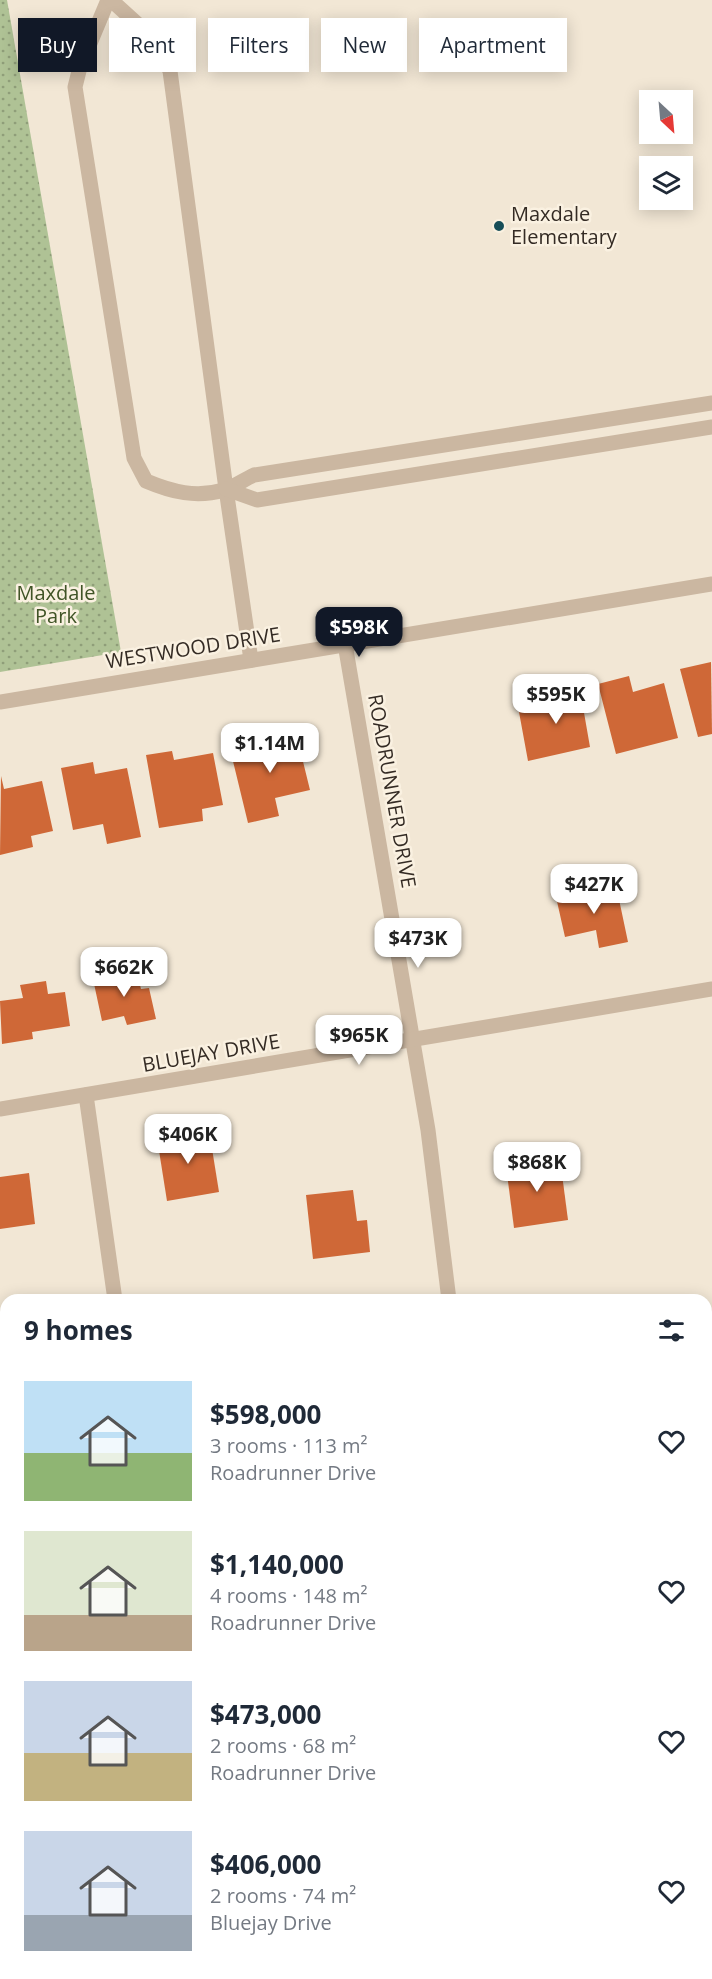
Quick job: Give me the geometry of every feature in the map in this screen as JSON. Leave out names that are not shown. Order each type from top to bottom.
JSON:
[{"type":"street","points":[[251,660],[226,489],[170,71],[154,39],[110,0],[80,67],[75,87],[134,458],[146,481],[169,491],[198,494],[226,489],[254,475],[712,403]]},
{"type":"street","points":[[226,489],[257,500],[712,427]]},
{"type":"street","name":"WESTWOOD DRIVE","points":[[0,702],[712,584]]},
{"type":"street","name":"ROADRUNNER DRIVE","points":[[345,644],[428,1130],[448,1294]]},
{"type":"street","name":"BLUEJAY DRIVE","points":[[0,1109],[712,989]]},
{"type":"street","points":[[86,1095],[115,1294]]},
{"type":"green space","name":"Maxdale Park","points":[[0,0],[7,0],[121,652],[0,672]]},
{"type":"building","points":[[711,662],[712,734],[698,737],[680,669]]},
{"type":"building","points":[[629,676],[633,692],[664,683],[678,738],[616,754],[598,684]]},
{"type":"building","points":[[579,684],[590,747],[528,761],[519,712],[553,706],[550,689]]},
{"type":"building","points":[[295,729],[310,790],[275,798],[279,816],[248,823],[231,753],[267,744],[265,736]]},
{"type":"building","points":[[172,751],[174,760],[213,753],[223,805],[202,809],[203,821],[159,828],[146,755]]},
{"type":"building","points":[[93,762],[95,774],[127,768],[141,837],[107,844],[103,824],[73,830],[61,768]]},
{"type":"building","points":[[1,776],[4,789],[42,781],[53,831],[31,836],[33,847],[0,855]]},
{"type":"building","points":[[616,885],[628,942],[599,948],[596,930],[565,937],[556,897]]},
{"type":"building","points":[[136,969],[141,989],[149,988],[156,1019],[127,1025],[124,1016],[102,1021],[93,979]]},
{"type":"building","points":[[46,981],[48,994],[65,992],[70,1026],[32,1032],[33,1039],[2,1044],[0,1001],[23,998],[20,985]]},
{"type":"building","points":[[209,1130],[219,1192],[167,1201],[157,1138]]},
{"type":"building","points":[[560,1159],[568,1220],[514,1228],[506,1166]]},
{"type":"building","points":[[29,1173],[35,1224],[0,1229],[0,1177]]},
{"type":"building","points":[[353,1190],[357,1221],[367,1220],[370,1252],[313,1259],[306,1195]]},
{"type":"place","name":"Maxdale Elementary","points":[[499,226]]}]
